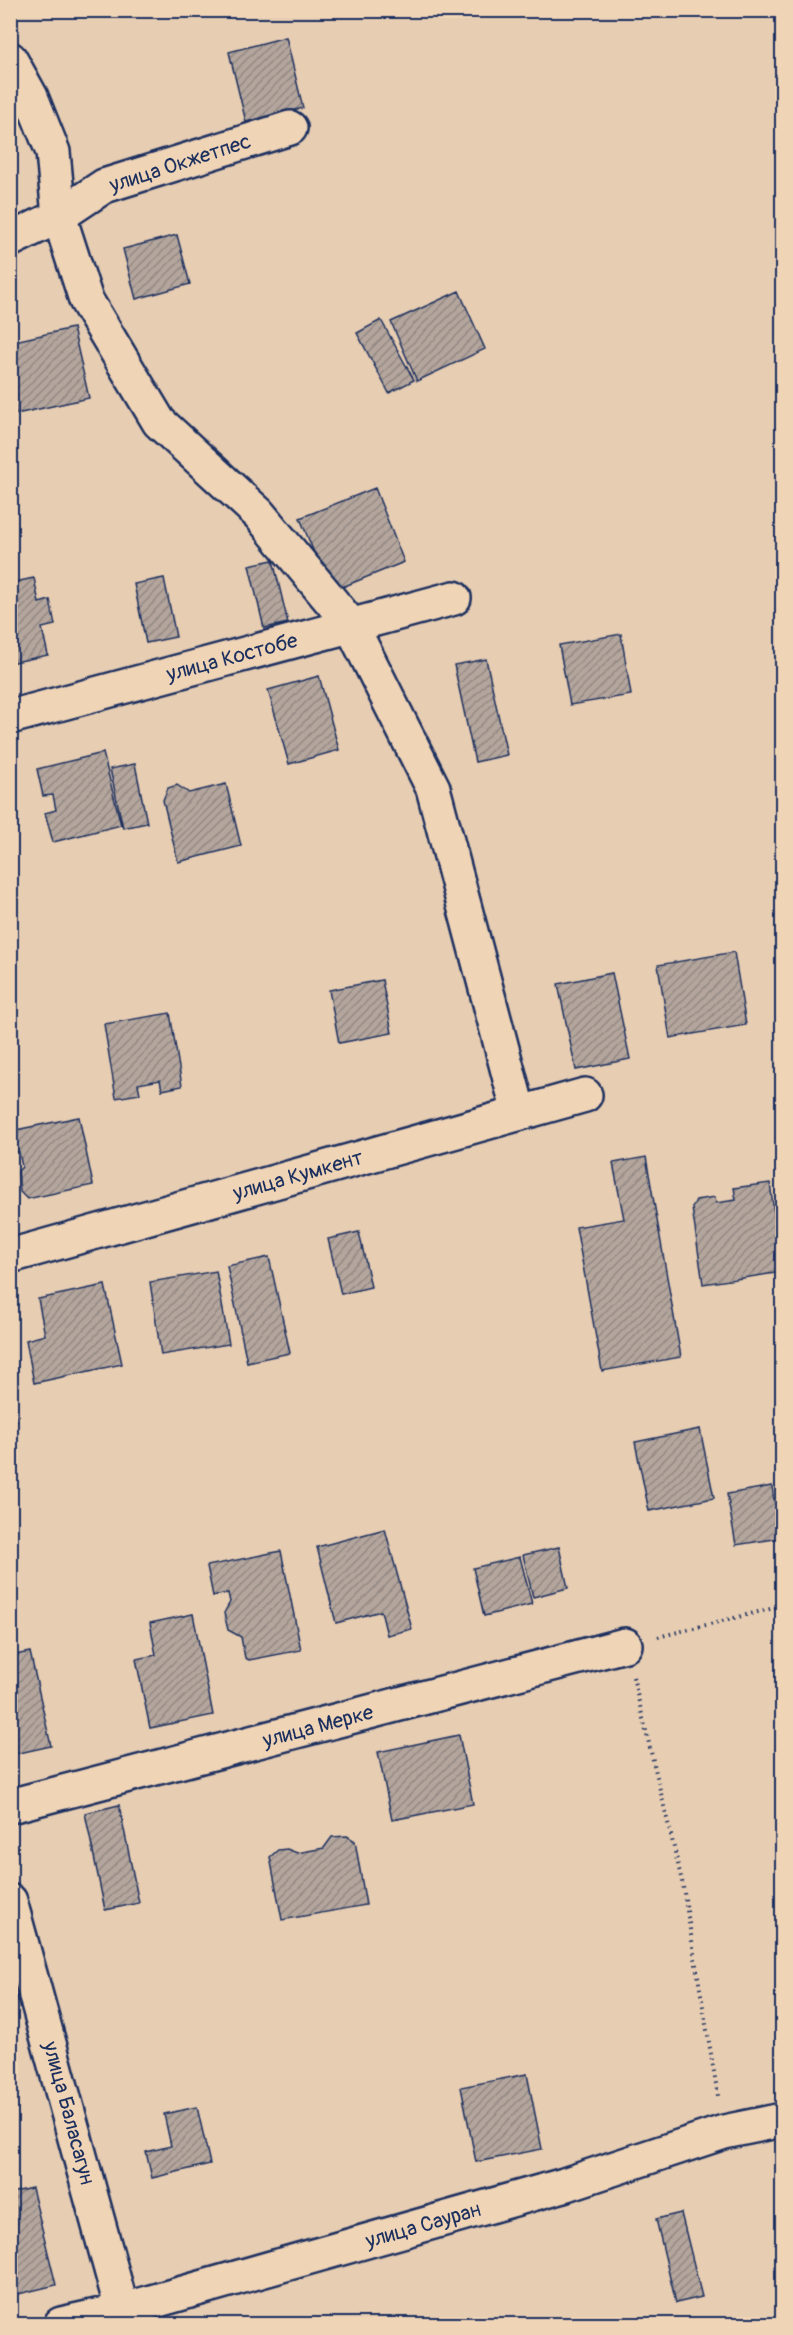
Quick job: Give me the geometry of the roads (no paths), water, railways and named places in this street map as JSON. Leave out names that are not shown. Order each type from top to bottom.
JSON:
[{"type":"street","points":[[10,59],[31,97],[53,152],[59,216],[86,300],[159,422],[259,514],[351,625],[433,788],[519,1113]]},
{"type":"street","name":"улица Окжетпес","points":[[10,240],[59,216],[104,186],[290,128]]},
{"type":"street","name":"улица Костобе","points":[[10,717],[454,598]]},
{"type":"street","name":"улица Кумкент","points":[[10,1256],[585,1095]]},
{"type":"street","name":"улица Мерке","points":[[10,1806],[625,1645]]},
{"type":"street","name":"улица Баласагун","points":[[10,1901],[124,2317]]},
{"type":"street","name":"улица Сауран","points":[[61,2325],[124,2317],[564,2185],[724,2132],[783,2120]]}]
